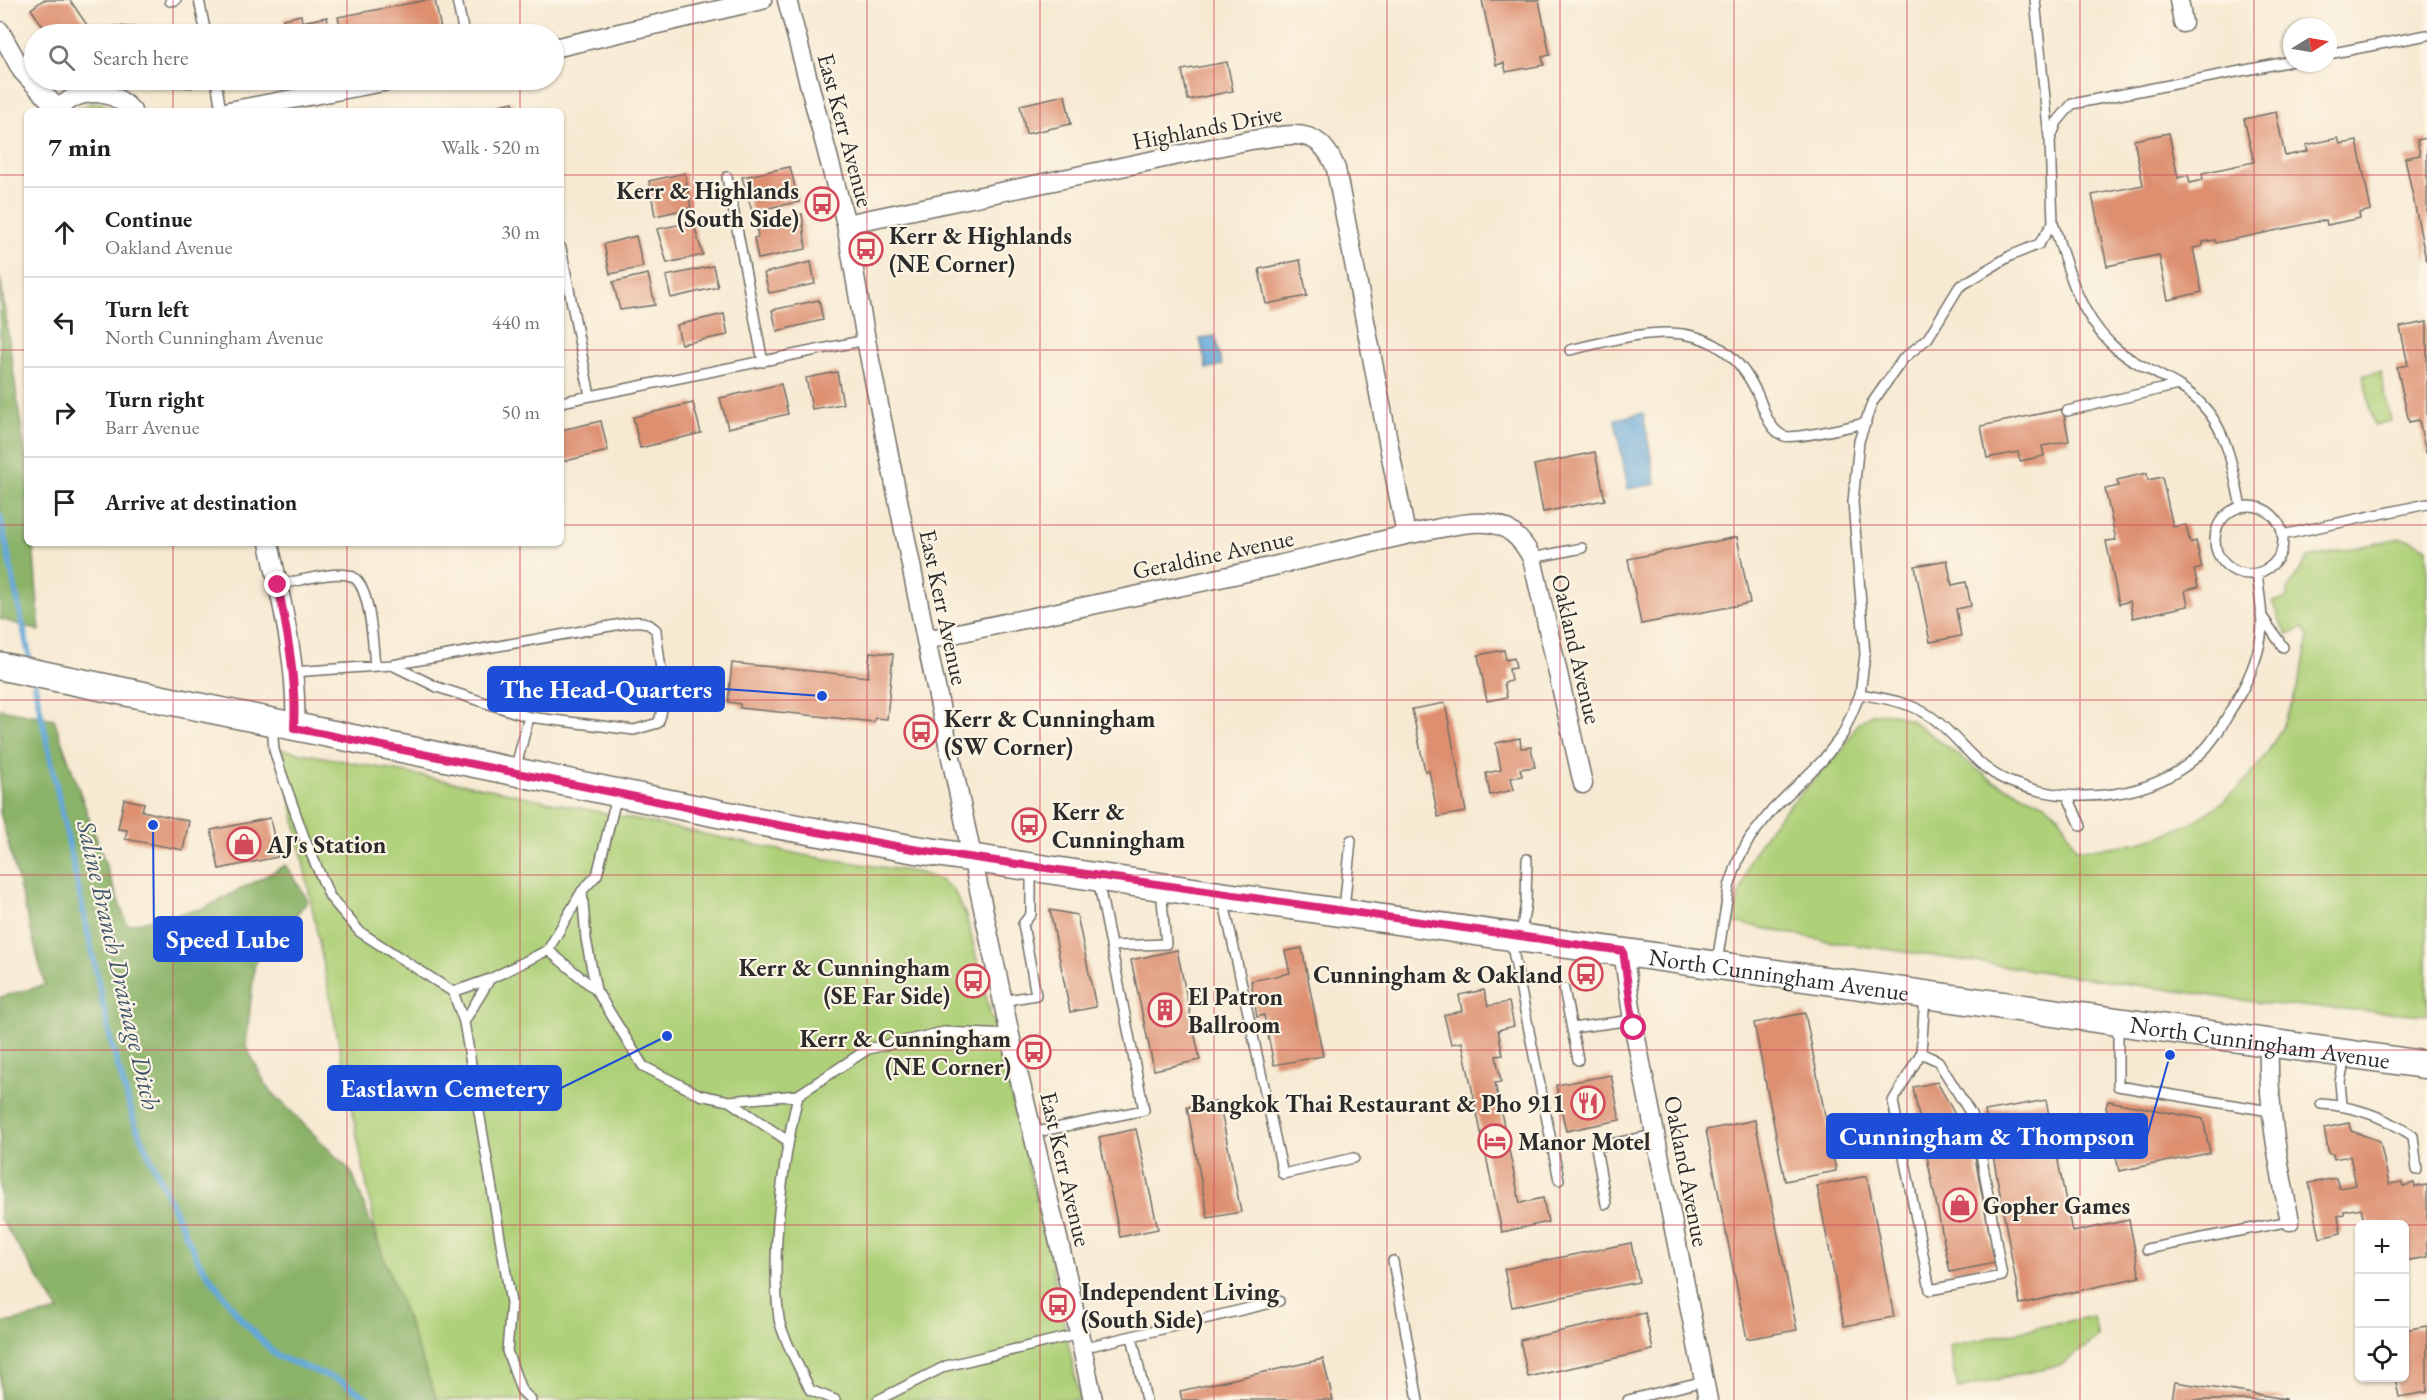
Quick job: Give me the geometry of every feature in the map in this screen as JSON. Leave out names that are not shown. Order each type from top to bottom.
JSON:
[{"type":"main road","name":"North Cunningham Avenue","points":[[0,666],[283,726],[761,822],[972,859],[2427,1065]]},
{"type":"street","points":[[564,46],[762,0]]},
{"type":"street","name":"East Kerr Avenue","points":[[787,0],[846,224],[866,340],[926,640],[1002,1000],[1093,1400]]},
{"type":"street","points":[[2179,0],[2183,23]]},
{"type":"street","points":[[0,31],[24,74]]},
{"type":"street","points":[[39,90],[56,108]]},
{"type":"street","points":[[245,108],[341,90]]},
{"type":"street","points":[[60,108],[69,99],[83,93],[98,92],[112,95],[128,108]]},
{"type":"street","name":"Highlands Drive","points":[[846,224],[1251,140],[1299,134],[1321,142],[1329,152],[1336,170],[1406,535]]},
{"type":"street","name":"Geraldine Avenue","points":[[926,640],[1406,535],[1486,523],[1511,531]]},
{"type":"street","name":"Oakland Avenue","points":[[1511,531],[1523,541],[1532,558],[1583,784]]},
{"type":"street","points":[[270,546],[293,672],[296,703],[283,726]]},
{"type":"street","name":"Oakland Avenue","points":[[1623,951],[1633,1020],[1708,1400]]},
{"type":"street","points":[[2270,1043],[2270,1111],[2290,1221]]},
{"type":"lane","points":[[200,0],[204,24]]},
{"type":"lane","points":[[457,0],[463,24]]},
{"type":"lane","points":[[2035,0],[2050,146],[2053,223],[2081,306],[2110,343],[2178,385],[2196,398],[2215,418],[2226,441],[2241,507]]},
{"type":"lane","points":[[2337,52],[2427,35]]},
{"type":"lane","points":[[2050,146],[2056,122],[2072,104],[2283,63]]},
{"type":"lane","points":[[218,90],[221,108]]},
{"type":"lane","points":[[727,177],[763,362]]},
{"type":"lane","points":[[1717,964],[1729,887],[1739,858],[1750,838],[1773,809],[1822,760],[1843,734],[1860,694],[1865,654],[1853,502],[1859,441],[1872,403],[1903,359],[1928,338],[1959,287],[2010,256],[2039,244],[2053,223]]},
{"type":"lane","points":[[564,263],[590,396]]},
{"type":"lane","points":[[1570,350],[1639,334],[1695,334],[1725,350],[1749,377],[1774,431],[1787,438],[1866,423]]},
{"type":"lane","points":[[564,401],[866,340]]},
{"type":"lane","points":[[2067,411],[2178,385]]},
{"type":"lane","points":[[2282,535],[2427,504]]},
{"type":"lane","points":[[2241,507],[2261,508],[2271,513],[2278,521],[2282,535],[2281,552],[2275,562],[2257,573],[2235,571],[2225,564],[2215,543],[2221,521],[2229,512],[2241,507]]},
{"type":"lane","points":[[1532,558],[1582,548]]},
{"type":"lane","points":[[1860,694],[1907,703],[1932,718],[1957,739],[1977,763],[2011,783],[2068,797],[2098,797],[2126,792],[2180,770],[2205,749],[2247,684],[2261,636],[2257,573]]},
{"type":"lane","points":[[278,585],[336,575],[351,576],[358,581],[366,595],[375,666]]},
{"type":"lane","points":[[2260,614],[2283,647]]},
{"type":"lane","points":[[293,672],[392,665],[643,621],[656,630],[663,708],[658,723],[634,730],[529,717],[437,687],[392,665]]},
{"type":"lane","points":[[514,772],[529,717]]},
{"type":"lane","points":[[283,726],[274,750],[305,840],[330,897],[360,932],[453,992],[464,1022],[511,1303],[507,1351],[521,1390],[531,1400]]},
{"type":"lane","points":[[453,992],[490,979],[549,950],[582,891],[597,875],[618,793]]},
{"type":"lane","points":[[2068,797],[2081,826]]},
{"type":"lane","points":[[1343,913],[1351,840]]},
{"type":"lane","points":[[1527,859],[1526,902],[1515,936],[1559,1180]]},
{"type":"lane","points":[[1002,1000],[1036,995],[1023,924],[1031,914],[1031,868]]},
{"type":"lane","points":[[1032,1133],[1144,1110],[1098,878]]},
{"type":"lane","points":[[1111,946],[1166,944],[1160,887]]},
{"type":"lane","points":[[582,891],[586,939],[596,990]]},
{"type":"lane","points":[[1223,896],[1283,1174],[1354,1158]]},
{"type":"lane","points":[[549,950],[596,990],[643,1066],[699,1095],[729,1101],[798,1095],[868,1049],[944,1032],[1010,1035]]},
{"type":"lane","points":[[464,1022],[490,979]]},
{"type":"lane","points":[[1564,989],[1578,1060]]},
{"type":"lane","points":[[1921,1053],[1938,1061],[1971,1114],[1979,1142],[2002,1276],[1930,1290],[1893,1101],[1921,1053],[1925,994]]},
{"type":"lane","points":[[1572,1028],[1633,1020]]},
{"type":"lane","points":[[2118,1021],[2118,1086],[2270,1111]]},
{"type":"lane","points":[[2342,1106],[2340,1082],[2345,1054]]},
{"type":"lane","points":[[798,1095],[788,1141],[777,1243],[779,1321],[808,1395],[835,1400]]},
{"type":"lane","points":[[729,1101],[788,1141]]},
{"type":"lane","points":[[2321,1104],[2342,1106],[2390,1121],[2413,1136],[2417,1170]]},
{"type":"lane","points":[[1606,1204],[1596,1147],[1655,1135]]},
{"type":"lane","points":[[2147,1249],[2290,1221]]},
{"type":"lane","points":[[1393,1261],[1418,1400]]},
{"type":"lane","points":[[878,1400],[946,1366],[1080,1341],[1132,1336],[1279,1301]]},
{"type":"lane","points":[[1132,1336],[1146,1400]]},
{"type":"lane","points":[[1628,1400],[1704,1381]]},
{"type":"green space","points":[[90,103],[100,103],[111,108],[79,108]]},
{"type":"green space","points":[[0,277],[24,447],[24,546],[33,546],[40,631],[0,619]]},
{"type":"green space","points":[[2380,372],[2391,421],[2374,425],[2363,375]]},
{"type":"green space","points":[[2400,538],[2409,539],[2427,548],[2427,1015],[2269,1004],[1828,941],[1732,922],[1750,859],[1771,825],[1843,749],[1857,724],[1872,714],[1892,713],[1912,721],[1993,781],[2045,804],[2059,815],[2076,849],[2123,845],[2166,834],[2203,815],[2235,791],[2262,761],[2283,724],[2298,683],[2308,637],[2304,628],[2287,635],[2272,602],[2287,598],[2287,590],[2308,558]]},
{"type":"green space","points":[[0,709],[54,719],[127,925],[205,908],[286,865],[308,901],[255,962],[246,1046],[267,1087],[352,1173],[437,1400],[0,1400],[0,1324],[59,1311],[0,1218],[0,997],[45,985],[0,812]]},
{"type":"green space","points":[[281,749],[490,789],[808,856],[921,873],[942,881],[954,891],[966,916],[1047,1242],[1080,1400],[409,1400]]},
{"type":"green space","points":[[2093,1316],[2098,1337],[2063,1364],[1958,1389],[1949,1346]]},
{"type":"water","points":[[1215,336],[1222,365],[1207,369],[1200,339]]},
{"type":"water","points":[[1643,413],[1656,484],[1628,489],[1615,419]]},
{"type":"building","points":[[43,0],[70,0],[86,24],[41,24],[31,9]]},
{"type":"building","points":[[435,0],[440,24],[340,24],[338,17]]},
{"type":"building","points":[[1482,0],[1539,0],[1550,55],[1542,57],[1544,65],[1506,72],[1504,63],[1496,65]]},
{"type":"building","points":[[301,15],[302,22],[327,17],[328,24],[284,24],[283,19]]},
{"type":"building","points":[[1227,62],[1233,91],[1188,100],[1182,70]]},
{"type":"building","points":[[1065,95],[1071,124],[1026,134],[1020,105]]},
{"type":"building","points":[[513,102],[514,108],[491,108]]},
{"type":"building","points":[[2276,112],[2285,156],[2308,151],[2306,145],[2338,138],[2340,144],[2357,141],[2371,210],[2359,213],[2360,218],[2327,225],[2326,220],[2216,243],[2215,240],[2203,242],[2203,246],[2193,248],[2202,292],[2168,300],[2159,255],[2107,266],[2092,195],[2143,185],[2134,140],[2169,133],[2178,178],[2188,175],[2190,183],[2203,180],[2202,173],[2254,162],[2244,119]]},
{"type":"building","points":[[2427,138],[2426,260],[2405,158],[2420,155],[2417,140]]},
{"type":"building","points":[[790,167],[799,202],[752,211],[742,177]]},
{"type":"building","points":[[685,173],[691,208],[655,216],[649,181]]},
{"type":"building","points":[[802,214],[806,249],[758,259],[754,238],[758,237],[756,224]]},
{"type":"building","points":[[693,222],[703,255],[667,263],[657,229]]},
{"type":"building","points":[[636,236],[643,267],[610,274],[604,244]]},
{"type":"building","points":[[1300,260],[1307,296],[1266,304],[1259,269]]},
{"type":"building","points":[[811,262],[815,284],[769,293],[764,273]]},
{"type":"building","points":[[713,266],[718,287],[671,298],[666,276]]},
{"type":"building","points":[[648,274],[655,305],[620,310],[613,282]]},
{"type":"building","points":[[819,300],[823,320],[777,331],[772,310]]},
{"type":"building","points":[[724,314],[728,335],[681,344],[677,325]]},
{"type":"building","points":[[2427,322],[2426,453],[2419,420],[2409,422],[2397,367],[2408,365],[2400,327]]},
{"type":"building","points":[[837,372],[843,404],[812,409],[806,378]]},
{"type":"building","points":[[781,384],[788,414],[728,428],[720,398]]},
{"type":"building","points":[[693,403],[701,433],[640,448],[633,417]]},
{"type":"building","points":[[2063,409],[2069,441],[2042,446],[2044,456],[2020,461],[2018,452],[1987,458],[1981,426]]},
{"type":"building","points":[[601,421],[608,451],[564,461],[564,429]]},
{"type":"building","points":[[1595,452],[1605,500],[1543,512],[1534,465]]},
{"type":"building","points":[[2147,473],[2148,480],[2162,477],[2173,527],[2186,525],[2190,543],[2196,541],[2202,568],[2194,570],[2198,587],[2185,590],[2188,606],[2133,618],[2130,601],[2119,604],[2106,541],[2116,540],[2105,489],[2119,486],[2117,480]]},
{"type":"building","points":[[1737,537],[1750,603],[1641,624],[1628,559]]},
{"type":"building","points":[[1947,560],[1952,585],[1966,582],[1971,606],[1956,609],[1961,636],[1930,642],[1915,566]]},
{"type":"building","points":[[1504,650],[1506,660],[1514,658],[1516,668],[1509,669],[1511,681],[1504,683],[1507,697],[1487,701],[1478,655]]},
{"type":"building","points":[[870,652],[893,654],[887,719],[875,718],[874,722],[740,708],[740,704],[728,702],[732,663],[868,677]]},
{"type":"building","points":[[1445,703],[1466,812],[1438,817],[1429,770],[1425,771],[1412,709]]},
{"type":"building","points":[[1520,738],[1521,748],[1531,747],[1535,767],[1520,769],[1522,776],[1511,778],[1514,790],[1490,795],[1486,773],[1501,770],[1496,743]]},
{"type":"building","points":[[124,799],[144,803],[142,811],[189,821],[183,850],[125,839],[127,830],[118,829]]},
{"type":"building","name":"AJ's Station","points":[[270,818],[278,857],[219,869],[211,830]]},
{"type":"building","points":[[1050,910],[1077,915],[1096,1007],[1070,1012]]},
{"type":"building","points":[[1302,948],[1323,1056],[1274,1065],[1264,1015],[1257,1017],[1251,981],[1290,973],[1285,951]]},
{"type":"building","name":"El Patron Ballroom","points":[[1177,950],[1200,1060],[1154,1070],[1131,960]]},
{"type":"building","name":"Manor Motel","points":[[1484,990],[1488,1006],[1509,1002],[1514,1026],[1498,1030],[1503,1055],[1496,1056],[1501,1082],[1495,1083],[1520,1203],[1543,1198],[1548,1222],[1502,1232],[1462,1042],[1451,1044],[1444,1015],[1462,1011],[1459,995]]},
{"type":"building","points":[[1805,1013],[1836,1171],[1785,1181],[1754,1023]]},
{"type":"building","name":"Bangkok Thai Restaurant & Pho 911","points":[[1611,1075],[1620,1120],[1566,1131],[1556,1085]]},
{"type":"building","name":"Gopher Games","points":[[1937,1082],[1973,1147],[1995,1263],[1950,1272],[1913,1087]]},
{"type":"building","points":[[2046,1100],[2072,1232],[2129,1220],[2140,1277],[2020,1304],[1985,1111]]},
{"type":"building","points":[[1219,1101],[1241,1212],[1208,1218],[1187,1107]]},
{"type":"building","points":[[2108,1101],[2203,1119],[2210,1153],[2119,1171],[2106,1107]]},
{"type":"building","points":[[1755,1120],[1797,1330],[1747,1339],[1706,1130]]},
{"type":"building","points":[[2349,1123],[2351,1131],[2380,1141],[2389,1184],[2402,1182],[2403,1186],[2414,1183],[2415,1187],[2427,1185],[2427,1257],[2409,1260],[2409,1220],[2364,1220],[2361,1208],[2344,1211],[2344,1214],[2338,1216],[2341,1233],[2320,1238],[2309,1183],[2336,1178],[2339,1188],[2356,1185],[2350,1156],[2334,1159],[2333,1154],[2329,1154],[2324,1128]]},
{"type":"building","points":[[1136,1129],[1158,1229],[1120,1237],[1099,1137]]},
{"type":"building","points":[[1867,1176],[1894,1317],[1844,1326],[1817,1186]]},
{"type":"building","points":[[1631,1243],[1639,1282],[1512,1307],[1504,1269]]},
{"type":"building","points":[[1645,1313],[1653,1350],[1528,1377],[1520,1340]]},
{"type":"building","points":[[2427,1326],[2427,1392],[2399,1397],[2396,1382],[2409,1382],[2409,1329]]},
{"type":"building","points":[[1323,1359],[1333,1400],[1182,1400],[1180,1391]]},
{"type":"building","points":[[2175,1382],[2286,1399],[2286,1400],[2172,1400]]},
{"type":"waterway","name":"Saline Branch Drainage Ditch","points":[[0,516],[31,665]]},
{"type":"waterway","name":"Saline Branch Drainage Ditch","points":[[34,681],[112,1046],[135,1124],[177,1216],[199,1262],[241,1319],[277,1356],[341,1381],[371,1400]]},
{"type":"place","name":"Kerr & Highlands (South Side)","points":[[822,204]]},
{"type":"place","name":"Kerr & Highlands (NE Corner)","points":[[866,249]]},
{"type":"place","name":"The Head-Quarters","points":[[822,696]]},
{"type":"place","name":"Kerr & Cunningham (SW Corner)","points":[[921,732]]},
{"type":"place","name":"Speed Lube","points":[[153,825]]},
{"type":"place","name":"Kerr & Cunningham","points":[[1029,825]]},
{"type":"place","name":"AJ's Station","points":[[244,844]]},
{"type":"place","name":"Cunningham & Oakland","points":[[1586,974]]},
{"type":"place","name":"Kerr & Cunningham (SE Far Side)","points":[[973,981]]},
{"type":"place","name":"El Patron Ballroom","points":[[1165,1010]]},
{"type":"place","name":"Eastlawn Cemetery","points":[[667,1036]]},
{"type":"place","name":"Kerr & Cunningham (NE Corner)","points":[[1034,1052]]},
{"type":"place","name":"Cunningham & Thompson","points":[[2170,1055]]},
{"type":"place","name":"Bangkok Thai Restaurant & Pho 911","points":[[1588,1103]]},
{"type":"place","name":"Manor Motel","points":[[1495,1141]]},
{"type":"place","name":"Gopher Games","points":[[1960,1205]]},
{"type":"place","name":"Independent Living (South Side)","points":[[1058,1305]]},
{"type":"route","points":[[278,585],[292,664],[296,703],[294,728],[750,820],[972,859],[1623,951],[1634,1028]]}]
